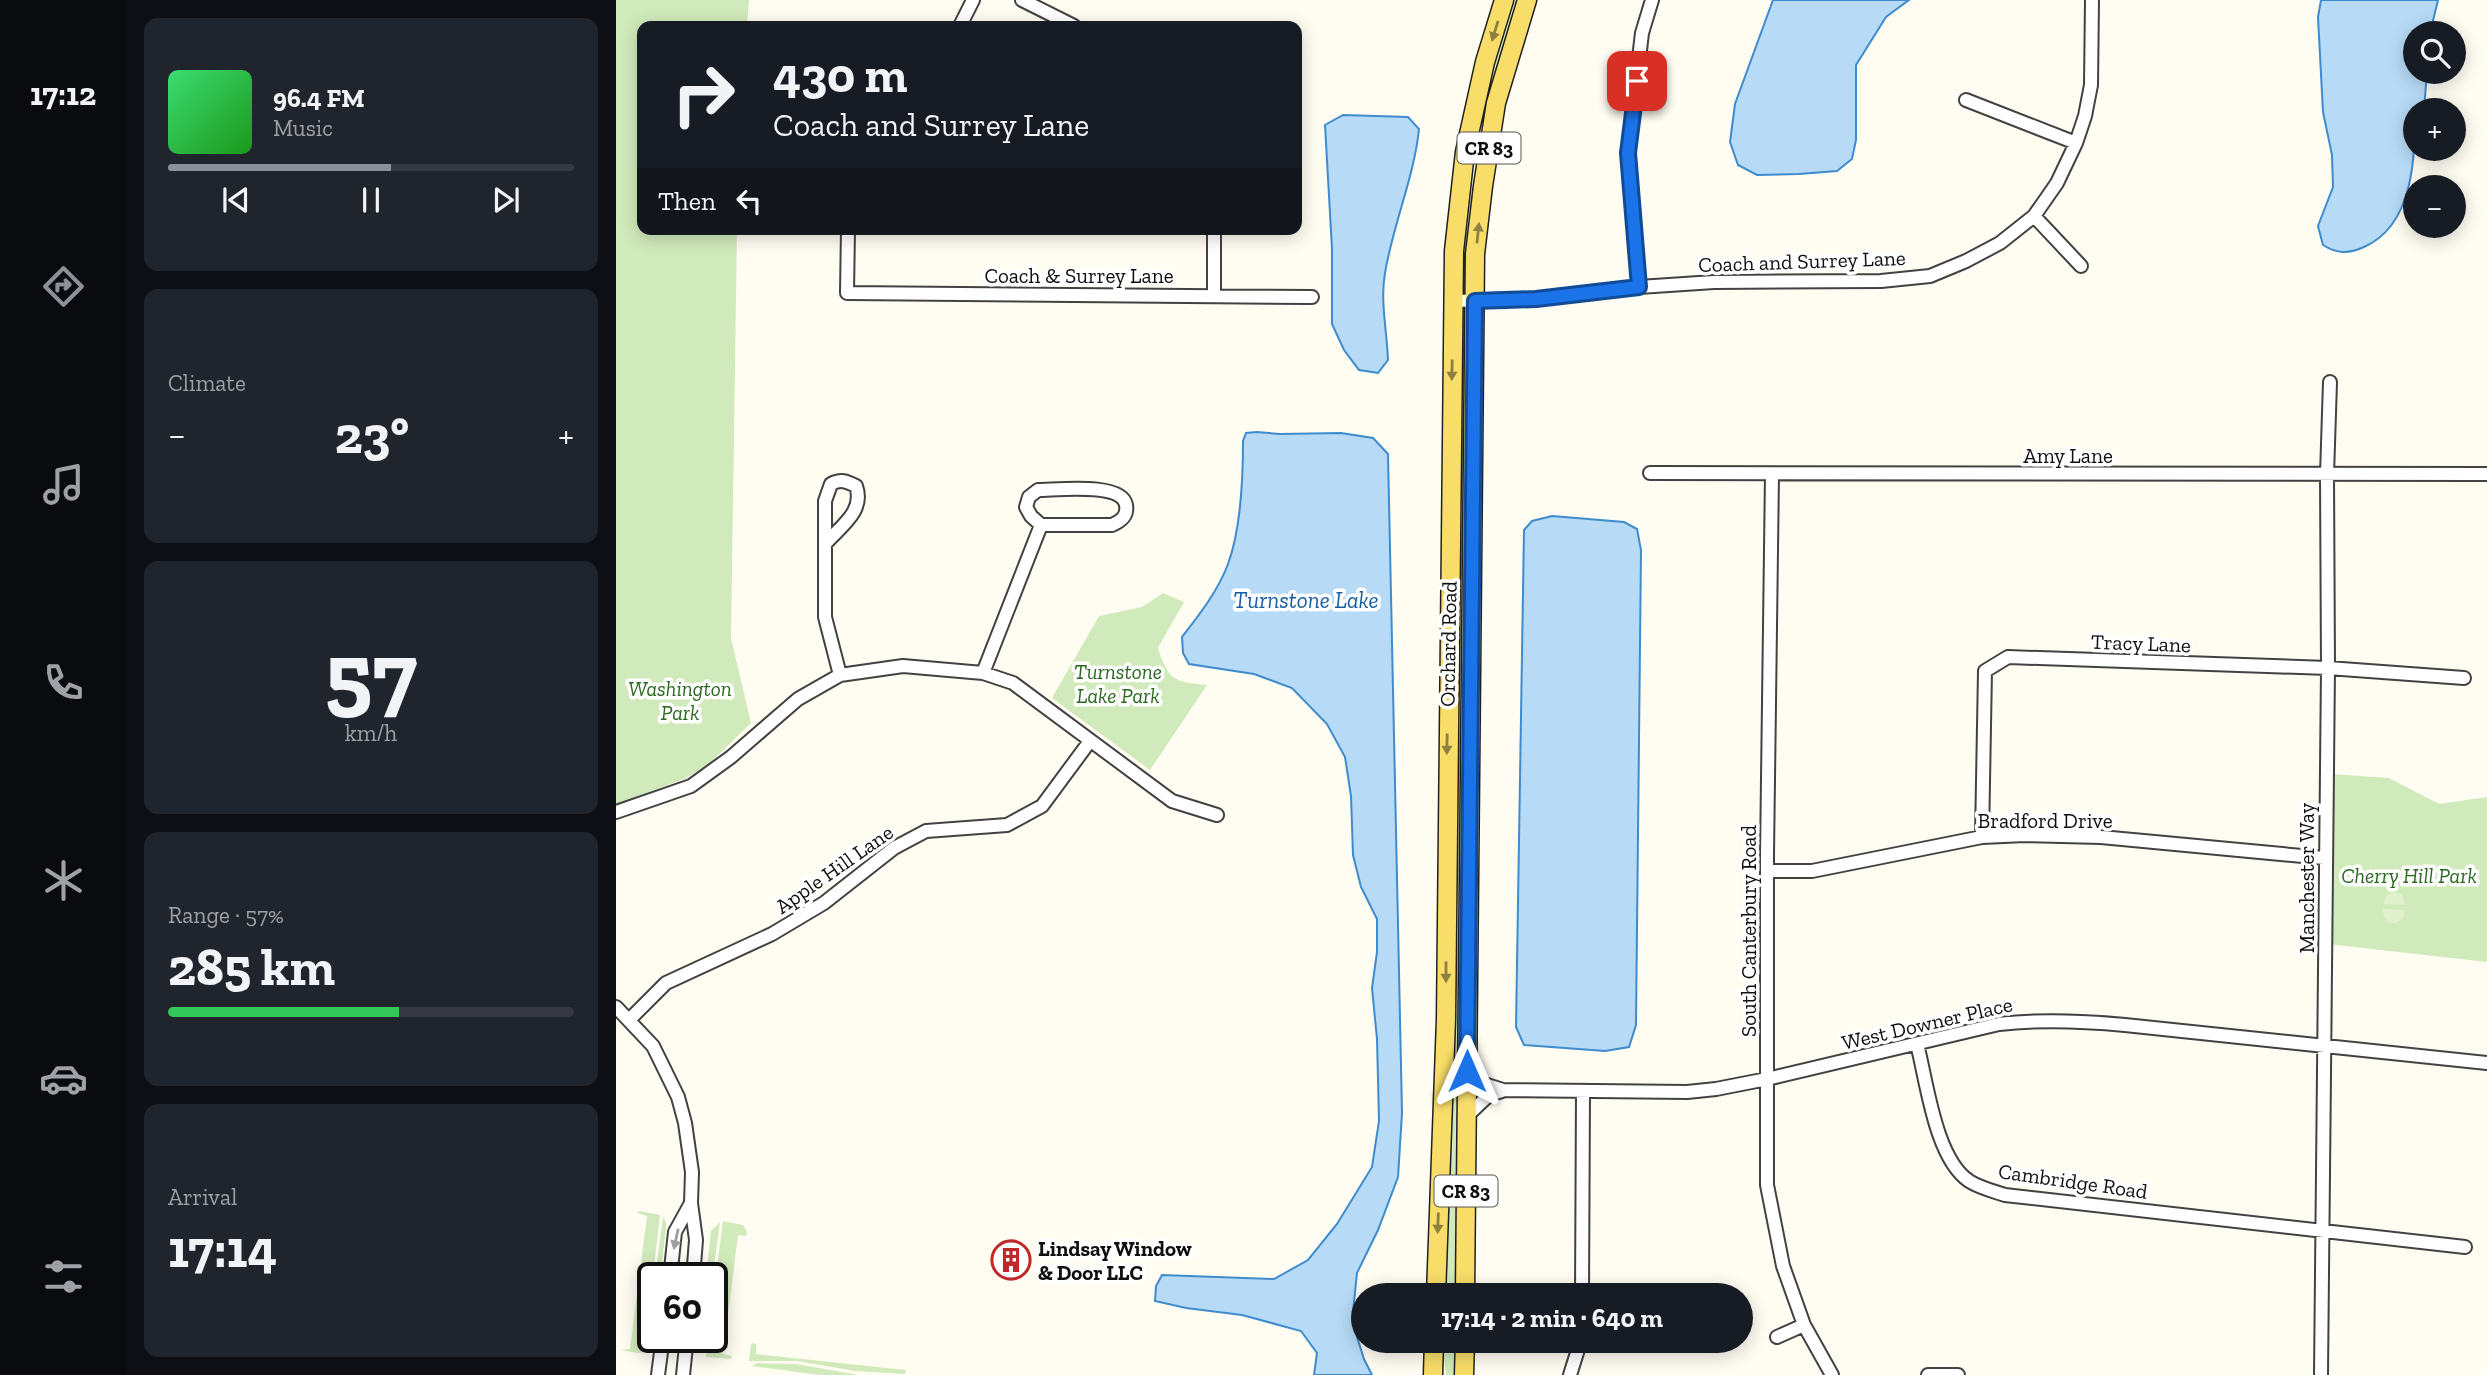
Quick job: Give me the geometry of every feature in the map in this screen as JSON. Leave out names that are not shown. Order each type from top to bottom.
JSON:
[{"type":"main road","name":"Orchard Road","points":[[1436,1283],[1446,1019],[1454,251],[1465,152],[1485,62],[1504,0]]},
{"type":"main road","name":"Orchard Road","points":[[1465,1283],[1475,254],[1496,103],[1527,0]]},
{"type":"main road","points":[[1433,1375],[1434,1353]]},
{"type":"main road","points":[[1464,1375],[1465,1353]]},
{"type":"street","points":[[962,21],[973,0]]},
{"type":"street","points":[[1022,0],[1064,21]]},
{"type":"street","points":[[1639,287],[1628,153],[1643,33],[1652,0]]},
{"type":"street","name":"Coach and Surrey Lane","points":[[1452,301],[1536,299],[1639,287],[1714,282],[1881,281],[1930,275],[1966,261],[2000,243],[2034,216],[2057,183],[2076,143],[2091,85],[2092,0]]},
{"type":"street","points":[[1966,100],[2076,143]]},
{"type":"street","points":[[2034,216],[2081,266]]},
{"type":"street","name":"Coach & Surrey Lane","points":[[848,235],[847,293],[1312,297]]},
{"type":"street","points":[[1214,235],[1214,296]]},
{"type":"street","name":"Manchester Way","points":[[2321,1375],[2328,668],[2327,475],[2330,382]]},
{"type":"street","name":"Amy Lane","points":[[1650,473],[2487,474]]},
{"type":"street","name":"South Canterbury Road","points":[[1772,474],[1767,1185],[1783,1266],[1804,1325],[1832,1375]]},
{"type":"street","points":[[825,543],[859,504],[856,486],[846,481],[838,480],[831,484],[825,501],[825,543],[825,617],[840,675]]},
{"type":"street","points":[[1038,490],[1108,490],[1119,493],[1126,500],[1127,511],[1121,521],[1112,525],[1041,525],[1026,507],[1029,496],[1038,490]]},
{"type":"street","points":[[983,673],[1041,525]]},
{"type":"street","name":"Tracy Lane","points":[[1982,837],[1985,671],[2008,657],[2328,668],[2464,678]]},
{"type":"street","points":[[616,812],[691,786],[731,757],[798,699],[840,675],[903,666],[983,673],[1013,682],[1172,801],[1217,814]]},
{"type":"street","name":"Apple Hill Lane","points":[[629,1019],[666,983],[772,934],[824,903],[894,848],[926,831],[1007,825],[1042,807],[1090,741]]},
{"type":"street","name":"Bradford Drive","points":[[1768,871],[1812,870],[1848,865],[1910,849],[1982,837],[2064,835],[2325,858]]},
{"type":"street","points":[[616,1007],[653,1046],[678,1097],[689,1144],[692,1172],[691,1203],[696,1240],[694,1262]]},
{"type":"street","name":"West Downer Place","points":[[1467,1071],[1478,1082],[1503,1090],[1687,1092],[1767,1079],[1999,1024],[2031,1020],[2066,1020],[2487,1063]]},
{"type":"street","name":"Cambridge Road","points":[[1917,1044],[1937,1125],[1948,1156],[1967,1179],[1982,1187],[2005,1195],[2465,1247]]},
{"type":"street","points":[[1467,1116],[1489,1095],[1503,1090]]},
{"type":"street","points":[[1582,1283],[1583,1091]]},
{"type":"street","points":[[672,1262],[676,1233],[691,1203]]},
{"type":"street","points":[[1776,1337],[1804,1325]]},
{"type":"street","points":[[658,1375],[661,1353]]},
{"type":"street","points":[[683,1375],[685,1353]]},
{"type":"street","points":[[1570,1375],[1577,1353]]},
{"type":"street","points":[[1928,1375],[1958,1375]]},
{"type":"green space","name":"Washington Park","points":[[616,0],[749,0],[747,21],[637,21],[637,235],[737,235],[731,638],[751,723],[707,766],[684,779],[616,804]]},
{"type":"green space","points":[[1511,0],[1519,0],[1479,166],[1476,166],[1491,71]]},
{"type":"green space","points":[[1463,335],[1467,335],[1458,1283],[1443,1283],[1459,346]]},
{"type":"green space","name":"Turnstone Lake Park","points":[[1163,593],[1184,602],[1158,648],[1165,667],[1180,680],[1207,685],[1150,770],[1052,698],[1099,616],[1142,607]]},
{"type":"green space","name":"Cherry Hill Park","points":[[2331,774],[2389,778],[2439,804],[2487,797],[2487,962],[2328,944]]},
{"type":"green space","points":[[2392,892],[2402,894],[2405,905],[2384,904],[2385,897]]},
{"type":"green space","points":[[2383,909],[2404,910],[2403,918],[2396,923],[2389,922],[2384,917]]},
{"type":"green space","points":[[640,1211],[660,1215],[655,1262],[641,1262],[647,1216],[637,1213]]},
{"type":"green space","points":[[663,1217],[666,1229],[662,1262],[657,1262]]},
{"type":"green space","points":[[723,1221],[743,1225],[747,1232],[746,1236],[738,1235],[728,1314],[728,1262],[718,1262]]},
{"type":"green space","points":[[720,1222],[715,1262],[708,1262],[711,1231]]},
{"type":"green space","points":[[637,1294],[637,1353],[620,1350],[630,1349]]},
{"type":"green space","points":[[753,1343],[756,1344],[756,1354],[906,1370],[905,1374],[855,1371],[797,1361],[749,1361]]},
{"type":"green space","points":[[706,1353],[732,1356],[731,1359],[706,1357]]},
{"type":"green space","points":[[1443,1353],[1457,1353],[1457,1375],[1446,1375]]},
{"type":"green space","points":[[757,1363],[796,1364],[859,1375],[819,1375],[752,1366]]},
{"type":"water","points":[[1773,0],[1909,0],[1886,17],[1856,65],[1856,140],[1852,159],[1837,171],[1757,175],[1738,165],[1730,142],[1735,104]]},
{"type":"water","points":[[2321,0],[2438,0],[2433,21],[2403,21],[2403,84],[2426,84],[2425,98],[2403,98],[2403,161],[2413,161],[2411,175],[2403,175],[2402,206],[2381,237],[2348,252],[2333,250],[2323,245],[2318,226],[2333,187],[2332,155],[2323,112],[2318,17]]},
{"type":"water","points":[[1343,115],[1408,117],[1419,129],[1413,165],[1385,273],[1383,305],[1388,360],[1378,373],[1359,370],[1344,350],[1332,324],[1332,249],[1325,125]]},
{"type":"water","name":"Turnstone Lake","points":[[1246,433],[1341,433],[1373,438],[1388,454],[1402,1113],[1398,1177],[1378,1230],[1357,1273],[1356,1283],[1351,1283],[1351,1353],[1362,1353],[1372,1375],[1314,1375],[1317,1353],[1301,1331],[1242,1315],[1155,1301],[1156,1286],[1162,1275],[1274,1279],[1308,1260],[1337,1224],[1372,1167],[1379,1121],[1377,1039],[1372,988],[1377,952],[1377,919],[1361,887],[1353,855],[1351,796],[1345,757],[1327,724],[1292,688],[1254,674],[1189,664],[1183,653],[1182,637],[1214,593],[1228,564],[1238,519],[1243,441]]},
{"type":"water","points":[[1552,516],[1624,522],[1637,529],[1641,550],[1636,1025],[1629,1047],[1605,1051],[1524,1045],[1516,1027],[1524,530],[1532,521]]},
{"type":"place","name":"Lindsay Window & Door LLC","points":[[1011,1260]]},
{"type":"route","points":[[1467,1071],[1475,301],[1536,299],[1639,287],[1628,153],[1637,81]]}]
